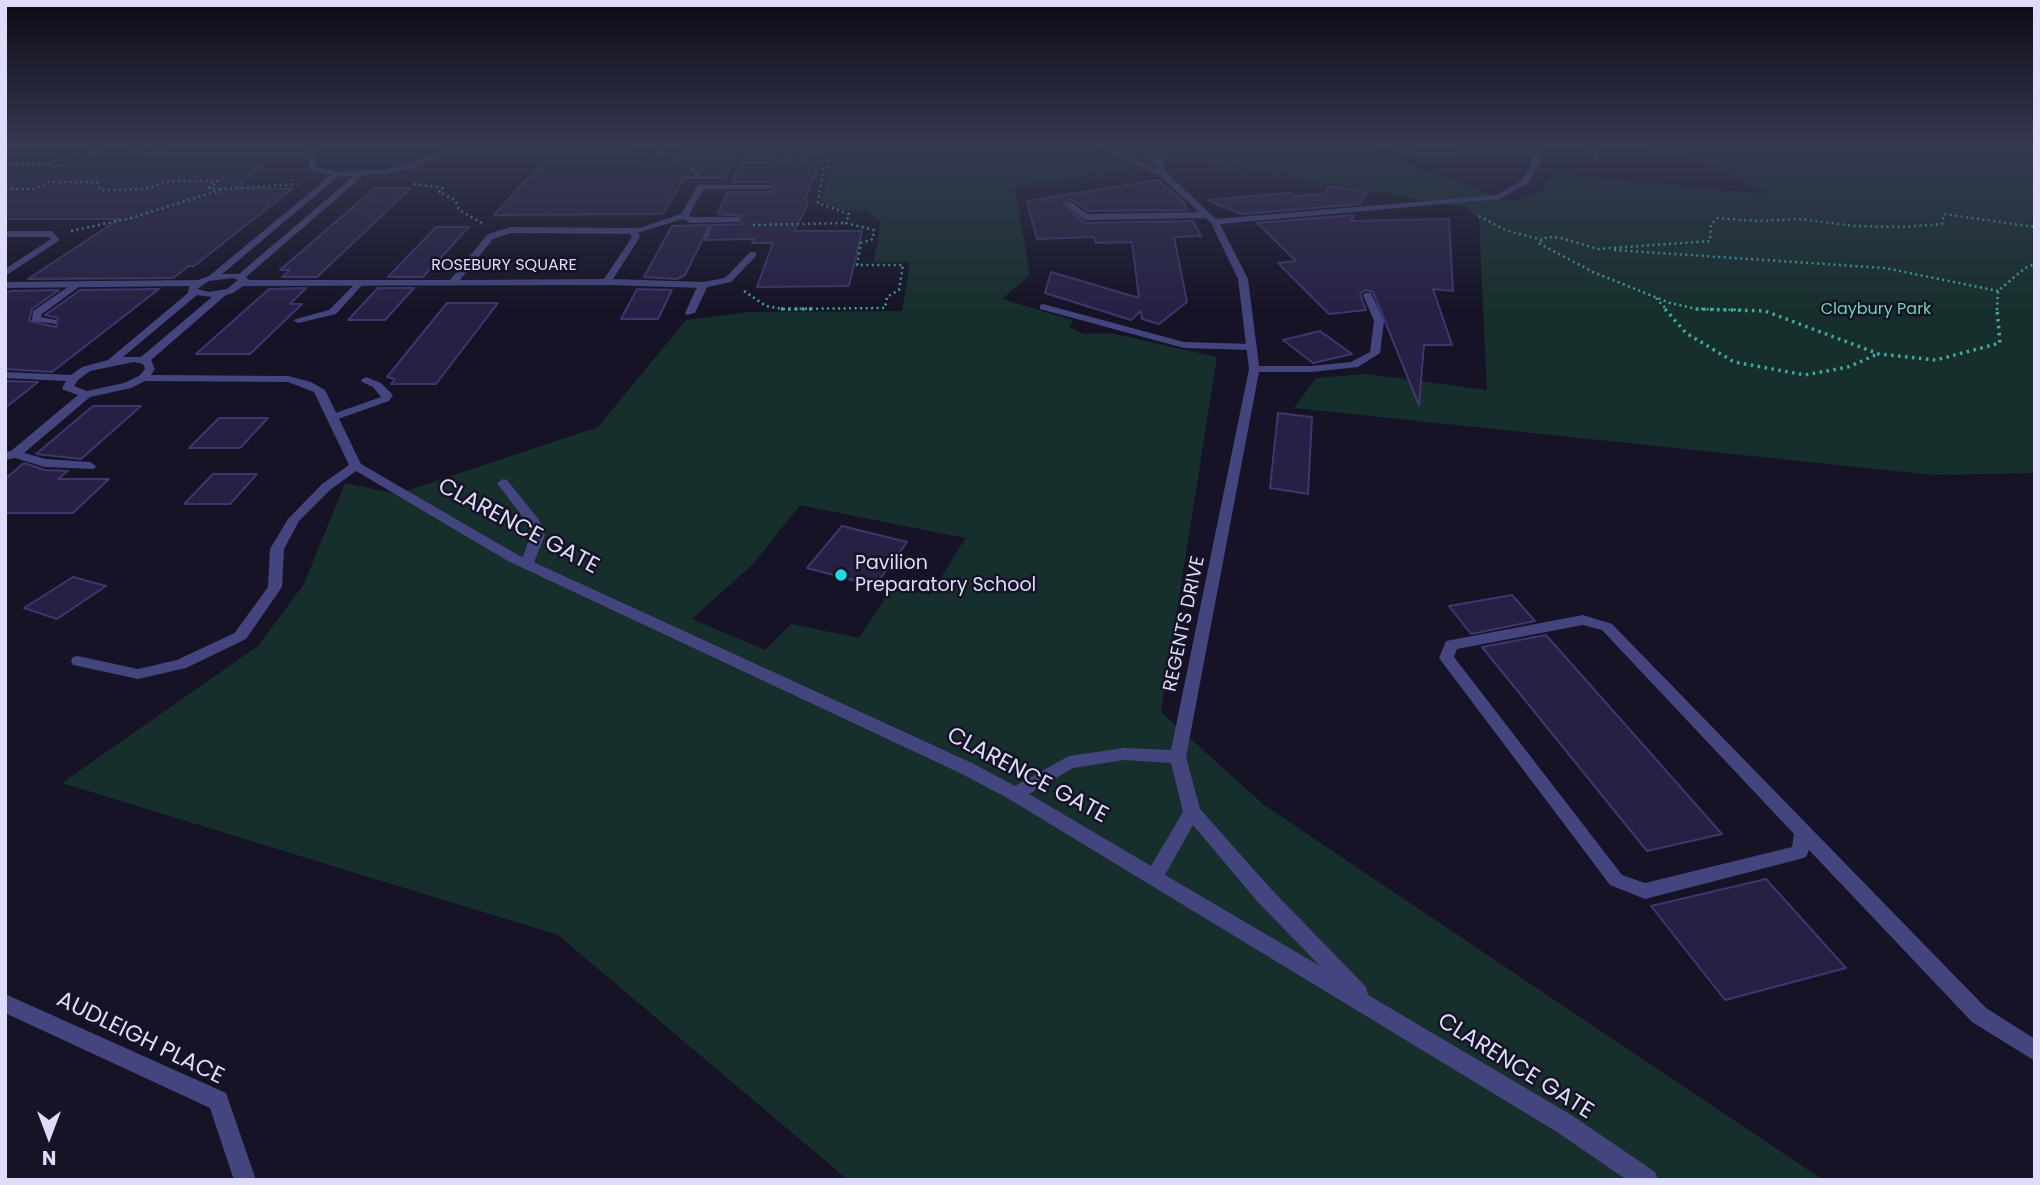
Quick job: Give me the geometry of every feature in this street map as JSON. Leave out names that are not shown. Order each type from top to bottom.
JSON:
[{"type":"street","points":[[111,362],[196,288],[305,201]]},
{"type":"street","points":[[78,661],[138,674],[181,664],[241,635],[275,587],[277,549],[294,519],[326,486],[356,466],[319,390],[288,379],[143,378],[117,390],[86,394],[68,388],[73,378],[86,369],[111,362],[143,361],[242,280],[330,201]]},
{"type":"street","points":[[453,282],[490,237],[500,233],[511,230],[634,231],[684,216],[693,201]]},
{"type":"street","name":"REGENTS DRIVE","points":[[1192,812],[1178,757],[1254,369],[1243,279],[1211,218],[1195,201]]},
{"type":"street","points":[[1070,204],[1085,217],[1211,218],[1440,201]]},
{"type":"street","points":[[684,216],[690,220],[740,223]]},
{"type":"street","points":[[607,282],[636,237],[634,231]]},
{"type":"street","points":[[5,233],[53,236],[55,240],[5,273]]},
{"type":"street","points":[[728,280],[753,254]]},
{"type":"street","name":"ROSEBURY SQUARE","points":[[213,277],[359,283],[607,282],[703,285],[728,280]]},
{"type":"street","points":[[298,320],[332,312],[359,283]]},
{"type":"street","points":[[5,285],[78,284],[196,288],[223,293]]},
{"type":"street","points":[[52,321],[36,319],[37,313],[78,284]]},
{"type":"street","points":[[690,313],[703,285]]},
{"type":"street","points":[[1254,369],[1311,369],[1354,365],[1375,353],[1379,321],[1368,295]]},
{"type":"street","points":[[1043,307],[1184,345],[1252,347]]},
{"type":"street","points":[[143,361],[150,369],[143,378]]},
{"type":"street","points":[[5,375],[73,378]]},
{"type":"street","points":[[334,417],[384,400],[387,395],[377,385],[366,380]]},
{"type":"street","points":[[10,455],[86,394]]},
{"type":"street","points":[[10,455],[44,463],[90,466]]},
{"type":"street","name":"CLARENCE GATE","points":[[356,466],[527,564],[966,768],[1015,794],[1565,1124],[1647,1180]]},
{"type":"street","points":[[503,483],[534,523],[538,535],[527,564]]},
{"type":"street","points":[[1803,834],[1800,852],[1658,888],[1645,891],[1616,880],[1446,658],[1451,645],[1583,620],[1607,627],[1979,1015],[2035,1051]]},
{"type":"street","points":[[1015,794],[1069,762],[1124,754],[1178,757]]},
{"type":"street","points":[[1155,876],[1192,812],[1264,895],[1373,1009]]},
{"type":"street","name":"AUDLEIGH PLACE","points":[[5,1003],[218,1101],[245,1180]]},
{"type":"path","points":[[53,236],[131,218],[183,201]]},
{"type":"path","points":[[455,201],[459,210],[500,233]]},
{"type":"path","points":[[818,201],[849,214],[846,223]]},
{"type":"path","points":[[1598,249],[1710,241],[1711,224],[1718,218],[1758,222],[1801,219],[1854,226],[1903,227],[1942,224],[1944,214],[2035,227]]},
{"type":"path","points":[[1483,219],[1505,230],[1543,240],[1561,238],[1598,249],[1885,268],[1998,291]]},
{"type":"path","points":[[728,280],[766,306],[783,309],[885,308],[887,297],[899,290],[903,265],[857,265],[862,243],[873,239],[874,230],[846,223],[740,223]]},
{"type":"path","points":[[1543,240],[1538,243],[1558,257],[1654,296],[1697,309],[1765,311],[1879,354],[1936,360],[2000,343],[1998,291]]},
{"type":"path","points":[[1998,291],[2025,268],[2035,264]]},
{"type":"path","points":[[1654,296],[1686,333],[1734,362],[1805,375],[1849,367],[1879,354]]},
{"type":"green space","points":[[822,201],[1017,201],[1030,275],[1002,299],[1073,320],[1070,327],[1083,334],[1110,333],[1217,357],[1161,712],[1264,805],[1823,1180],[848,1180],[558,935],[62,783],[258,646],[304,584],[345,483],[397,494],[598,427],[686,320],[750,312],[902,311],[910,262],[874,262],[881,222],[866,211],[839,210]],"holes":[[[800,505],[965,538],[930,595],[893,586],[859,638],[791,624],[765,650],[692,619],[753,564]]]},
{"type":"green space","name":"Claybury Park","points":[[1429,201],[2035,201],[2035,473],[1933,475],[1294,408],[1316,378],[1366,374],[1487,390],[1479,220],[1468,208]]},
{"type":"building","points":[[5,201],[276,201],[194,266],[189,266],[173,278],[28,279],[119,219],[5,219]]},
{"type":"building","points":[[360,201],[397,201],[317,277],[282,277],[290,270],[280,270]]},
{"type":"building","points":[[507,201],[670,201],[663,214],[494,215]]},
{"type":"building","points":[[723,201],[808,201],[794,231],[862,231],[849,286],[757,287],[773,243],[752,243],[754,239],[705,240],[712,225],[742,224],[741,216],[717,214]]},
{"type":"building","points":[[1027,201],[1067,201],[1064,205],[1085,223],[1193,221],[1201,236],[1174,237],[1187,302],[1159,324],[1142,319],[1141,311],[1131,320],[1045,293],[1051,272],[1139,298],[1132,242],[1096,243],[1094,237],[1037,239]]},
{"type":"building","points":[[1075,201],[1183,201],[1187,210],[1088,211]]},
{"type":"building","points":[[1210,201],[1362,201],[1360,204],[1242,214]]},
{"type":"building","points":[[1354,215],[1351,221],[1449,219],[1453,291],[1433,289],[1452,345],[1424,345],[1419,405],[1373,292],[1365,290],[1360,294],[1366,310],[1329,314],[1278,263],[1296,261],[1257,223]]},
{"type":"building","points":[[710,225],[685,275],[677,279],[644,277],[672,226]]},
{"type":"building","points":[[436,227],[469,227],[423,277],[388,277]]},
{"type":"building","points":[[306,288],[290,304],[302,304],[250,354],[196,354],[269,289]]},
{"type":"building","points":[[378,288],[414,288],[385,320],[348,320]]},
{"type":"building","points":[[159,289],[52,372],[5,369],[5,294],[11,291],[59,290],[32,309],[29,321],[56,327],[58,318],[45,315],[80,290]]},
{"type":"building","points":[[637,289],[672,290],[658,319],[621,319]]},
{"type":"building","points":[[447,303],[498,303],[436,384],[391,384],[395,379],[387,377]]},
{"type":"building","points":[[1320,331],[1352,354],[1313,363],[1283,340]]},
{"type":"building","points":[[5,381],[38,382],[5,408]]},
{"type":"building","points":[[93,406],[141,406],[81,459],[36,454]]},
{"type":"building","points":[[1278,413],[1312,417],[1308,494],[1270,488]]},
{"type":"building","points":[[219,418],[268,418],[240,448],[189,448]]},
{"type":"building","points":[[24,463],[45,470],[68,471],[58,479],[109,479],[73,513],[5,513],[5,479]]},
{"type":"building","points":[[213,474],[257,474],[230,504],[184,504]]},
{"type":"building","points":[[842,526],[907,542],[875,586],[807,568]]},
{"type":"building","points":[[73,577],[106,586],[57,619],[24,608]]},
{"type":"building","points":[[1512,595],[1535,621],[1471,634],[1449,606]]},
{"type":"building","points":[[1546,635],[1722,834],[1647,851],[1482,647]]},
{"type":"building","points":[[1766,879],[1846,968],[1725,1000],[1651,906]]},
{"type":"place","name":"Pavilion Preparatory School","points":[[841,575]]}]
